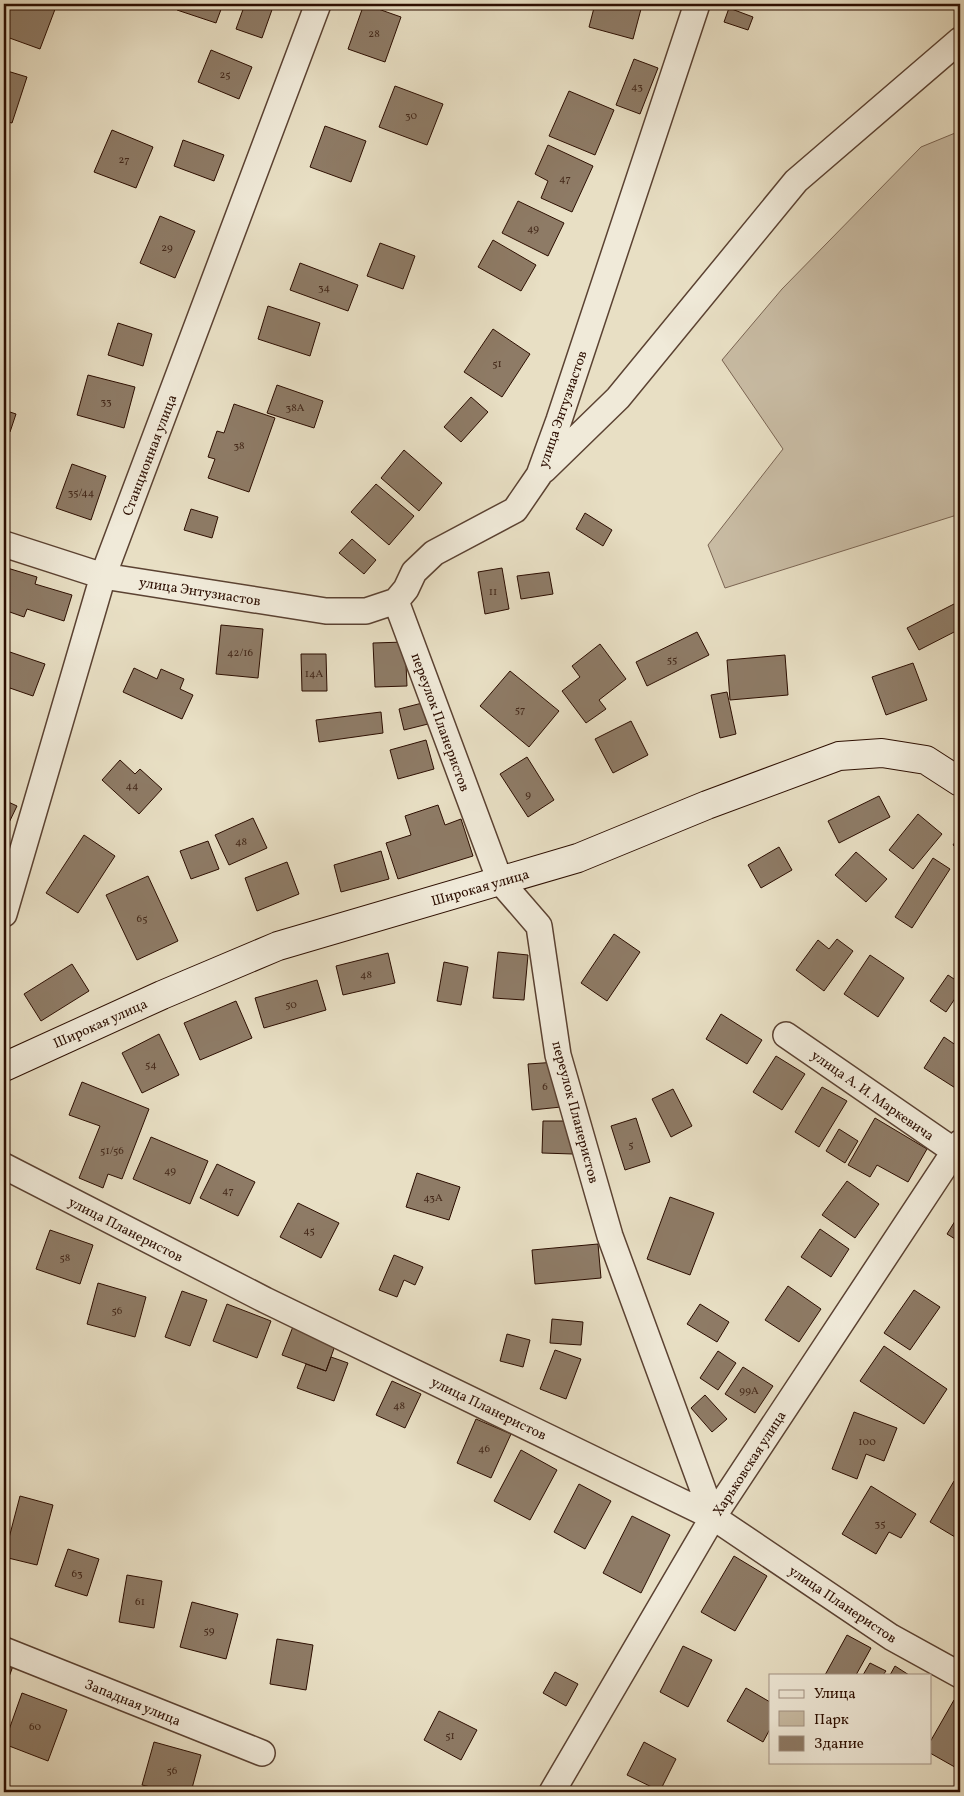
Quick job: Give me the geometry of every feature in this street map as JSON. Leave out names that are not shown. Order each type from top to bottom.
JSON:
[{"type":"street","name":"Станционная улица","points":[[4,914],[104,576],[318,4]]},
{"type":"street","name":"улица Энтузиастов","points":[[4,544],[104,576],[326,611],[366,611],[396,602],[406,589],[414,572],[434,553],[515,510],[539,475],[560,420],[697,4]]},
{"type":"street","points":[[539,475],[618,398],[796,181],[960,40]]},
{"type":"street","name":"переулок Планеристов","points":[[396,602],[500,881],[539,926],[558,1055],[610,1236],[713,1517]]},
{"type":"street","name":"Широкая улица","points":[[4,1067],[278,946],[578,858],[707,805],[839,756],[882,753],[926,760],[960,782]]},
{"type":"street","name":"улица А. И. Маркевича","points":[[786,1035],[958,1149]]},
{"type":"street","name":"Харьковская улица","points":[[552,1792],[713,1517],[958,1149]]},
{"type":"street","name":"улица Планеристов","points":[[4,1166],[265,1300],[713,1517],[891,1637],[960,1675]]},
{"type":"street","name":"Западная улица","points":[[4,1650],[262,1753]]},
{"type":"green space","points":[[960,131],[960,514],[725,588],[708,545],[783,449],[722,360],[782,289],[921,147]]},
{"type":"building","points":[[4,4],[57,4],[40,49],[4,36]]},
{"type":"building","points":[[179,4],[223,4],[216,23],[177,10]]},
{"type":"building","points":[[245,4],[274,4],[262,38],[236,29]]},
{"type":"building","points":[[364,4],[401,17],[385,62],[348,49]]},
{"type":"building","points":[[595,4],[623,4],[641,9],[633,39],[589,27]]},
{"type":"building","points":[[729,8],[753,17],[748,30],[724,22]]},
{"type":"building","points":[[211,50],[252,67],[239,99],[198,82]]},
{"type":"building","points":[[634,59],[658,68],[640,114],[616,105]]},
{"type":"building","points":[[4,70],[27,77],[12,123],[4,121]]},
{"type":"building","points":[[395,86],[443,104],[427,145],[379,127]]},
{"type":"building","points":[[569,91],[614,110],[595,155],[549,136]]},
{"type":"building","points":[[325,126],[366,141],[351,182],[310,167]]},
{"type":"building","points":[[112,130],[153,147],[136,188],[94,172]]},
{"type":"building","points":[[183,140],[224,155],[214,181],[174,166]]},
{"type":"building","points":[[548,145],[593,166],[572,212],[541,198],[548,181],[535,174]]},
{"type":"building","points":[[518,201],[564,223],[548,256],[502,233]]},
{"type":"building","points":[[160,216],[195,231],[175,278],[140,263]]},
{"type":"building","points":[[493,240],[536,265],[521,291],[478,267]]},
{"type":"building","points":[[380,243],[415,256],[403,289],[367,276]]},
{"type":"building","points":[[300,263],[358,285],[348,311],[290,290]]},
{"type":"building","points":[[268,306],[320,323],[310,356],[258,339]]},
{"type":"building","points":[[118,323],[152,334],[143,366],[108,355]]},
{"type":"building","points":[[493,329],[530,354],[502,397],[464,372]]},
{"type":"building","points":[[88,375],[135,387],[124,428],[77,415]]},
{"type":"building","points":[[277,385],[323,401],[314,428],[267,413]]},
{"type":"building","points":[[471,397],[488,412],[461,442],[444,427]]},
{"type":"building","points":[[234,404],[275,418],[249,492],[208,478],[215,459],[208,457],[217,431],[224,433]]},
{"type":"building","points":[[4,410],[16,414],[10,432],[4,430]]},
{"type":"building","points":[[404,450],[442,483],[419,511],[381,478]]},
{"type":"building","points":[[72,464],[106,476],[91,520],[56,508]]},
{"type":"building","points":[[376,484],[414,516],[389,545],[351,512]]},
{"type":"building","points":[[191,509],[218,517],[212,538],[184,530]]},
{"type":"building","points":[[585,513],[612,530],[603,546],[576,529]]},
{"type":"building","points":[[352,539],[376,560],[364,574],[339,553]]},
{"type":"building","points":[[4,567],[37,577],[35,584],[72,595],[64,621],[27,609],[24,617],[4,610]]},
{"type":"building","points":[[502,568],[509,609],[485,614],[478,572]]},
{"type":"building","points":[[549,572],[553,594],[521,599],[517,576]]},
{"type":"building","points":[[954,604],[960,615],[960,629],[919,650],[907,628]]},
{"type":"building","points":[[221,625],[263,629],[258,678],[216,674]]},
{"type":"building","points":[[697,632],[709,655],[647,686],[636,662]]},
{"type":"building","points":[[405,642],[407,686],[375,687],[373,643]]},
{"type":"building","points":[[600,644],[626,679],[599,700],[606,709],[586,723],[562,691],[580,677],[572,666]]},
{"type":"building","points":[[4,650],[45,664],[33,696],[4,686]]},
{"type":"building","points":[[301,654],[326,654],[327,691],[302,691]]},
{"type":"building","points":[[785,655],[788,695],[730,700],[727,660]]},
{"type":"building","points":[[913,663],[927,700],[886,715],[872,677]]},
{"type":"building","points":[[134,668],[157,679],[161,669],[184,679],[180,689],[193,695],[182,719],[123,692]]},
{"type":"building","points":[[510,671],[559,711],[529,747],[480,706]]},
{"type":"building","points":[[727,692],[736,734],[720,738],[711,695]]},
{"type":"building","points":[[426,702],[432,723],[404,730],[399,709]]},
{"type":"building","points":[[381,712],[383,733],[319,742],[316,720]]},
{"type":"building","points":[[631,721],[648,755],[613,773],[595,739]]},
{"type":"building","points":[[426,740],[434,769],[398,779],[390,750]]},
{"type":"building","points":[[527,757],[554,800],[528,817],[500,774]]},
{"type":"building","points":[[120,760],[135,774],[140,769],[162,789],[139,814],[102,780]]},
{"type":"building","points":[[879,796],[890,817],[839,843],[828,821]]},
{"type":"building","points":[[4,800],[17,806],[4,833]]},
{"type":"building","points":[[438,805],[445,825],[461,819],[473,856],[398,879],[386,843],[411,835],[405,816]]},
{"type":"building","points":[[918,814],[942,834],[913,869],[889,850]]},
{"type":"building","points":[[253,818],[267,848],[229,865],[215,835]]},
{"type":"building","points":[[84,835],[115,856],[78,913],[46,893]]},
{"type":"building","points":[[960,835],[960,851],[953,845]]},
{"type":"building","points":[[208,841],[219,869],[191,879],[180,851]]},
{"type":"building","points":[[779,847],[792,870],[761,888],[748,865]]},
{"type":"building","points":[[381,851],[389,879],[341,892],[334,865]]},
{"type":"building","points":[[856,852],[887,879],[866,902],[835,875]]},
{"type":"building","points":[[933,858],[950,869],[912,928],[895,917]]},
{"type":"building","points":[[287,862],[299,894],[257,911],[245,878]]},
{"type":"building","points":[[148,876],[178,941],[137,960],[106,895]]},
{"type":"building","points":[[614,934],[640,952],[607,1001],[581,983]]},
{"type":"building","points":[[837,939],[853,951],[824,991],[796,970],[818,940],[829,949]]},
{"type":"building","points":[[498,952],[528,955],[524,1000],[493,998]]},
{"type":"building","points":[[388,953],[395,983],[343,995],[336,966]]},
{"type":"building","points":[[870,955],[904,978],[878,1017],[844,994]]},
{"type":"building","points":[[444,962],[468,967],[461,1005],[437,1001]]},
{"type":"building","points":[[72,964],[89,991],[41,1021],[24,994]]},
{"type":"building","points":[[948,975],[960,983],[960,991],[946,1012],[930,1001]]},
{"type":"building","points":[[317,980],[326,1010],[264,1028],[255,998]]},
{"type":"building","points":[[236,1001],[252,1038],[200,1060],[184,1023]]},
{"type":"building","points":[[721,1014],[762,1040],[747,1064],[706,1039]]},
{"type":"building","points":[[159,1034],[179,1075],[142,1093],[122,1053]]},
{"type":"building","points":[[944,1037],[960,1048],[960,1091],[924,1068]]},
{"type":"building","points":[[776,1056],[805,1074],[782,1110],[753,1092]]},
{"type":"building","points":[[557,1062],[561,1107],[532,1110],[528,1064]]},
{"type":"building","points":[[82,1082],[149,1109],[122,1179],[108,1174],[103,1188],[79,1178],[100,1126],[69,1115]]},
{"type":"building","points":[[822,1087],[847,1101],[819,1147],[795,1132]]},
{"type":"building","points":[[673,1089],[692,1126],[671,1137],[652,1099]]},
{"type":"building","points":[[636,1118],[650,1162],[625,1170],[611,1126]]},
{"type":"building","points":[[875,1118],[927,1149],[908,1182],[877,1165],[870,1177],[848,1165]]},
{"type":"building","points":[[543,1121],[574,1121],[573,1154],[542,1153]]},
{"type":"building","points":[[839,1129],[858,1141],[845,1163],[826,1151]]},
{"type":"building","points":[[151,1137],[208,1161],[190,1204],[133,1179]]},
{"type":"building","points":[[217,1164],[255,1182],[238,1216],[200,1198]]},
{"type":"building","points":[[417,1173],[460,1187],[449,1220],[406,1207]]},
{"type":"building","points":[[847,1181],[879,1204],[855,1238],[822,1215]]},
{"type":"building","points":[[670,1197],[714,1213],[690,1275],[647,1259]]},
{"type":"building","points":[[298,1203],[339,1223],[321,1258],[280,1237]]},
{"type":"building","points":[[960,1213],[960,1242],[947,1234]]},
{"type":"building","points":[[820,1229],[849,1249],[831,1277],[801,1257]]},
{"type":"building","points":[[50,1230],[93,1245],[80,1284],[36,1269]]},
{"type":"building","points":[[598,1244],[601,1278],[535,1284],[532,1250]]},
{"type":"building","points":[[394,1255],[423,1267],[415,1285],[404,1280],[397,1297],[379,1290]]},
{"type":"building","points":[[98,1283],[146,1297],[135,1337],[87,1324]]},
{"type":"building","points":[[788,1286],[821,1309],[799,1342],[765,1320]]},
{"type":"building","points":[[914,1290],[940,1307],[910,1350],[884,1333]]},
{"type":"building","points":[[182,1291],[207,1300],[190,1346],[165,1337]]},
{"type":"building","points":[[227,1304],[271,1321],[257,1358],[213,1341]]},
{"type":"building","points":[[700,1304],[729,1322],[717,1342],[687,1324]]},
{"type":"building","points":[[552,1319],[583,1322],[581,1345],[550,1343]]},
{"type":"building","points":[[294,1324],[337,1340],[326,1371],[282,1355]]},
{"type":"building","points":[[507,1334],[530,1340],[523,1367],[500,1361]]},
{"type":"building","points":[[884,1346],[947,1389],[924,1424],[860,1381]]},
{"type":"building","points":[[555,1350],[581,1359],[566,1399],[540,1389]]},
{"type":"building","points":[[718,1351],[736,1363],[718,1390],[700,1378]]},
{"type":"building","points":[[331,1357],[348,1363],[334,1401],[297,1388],[306,1364],[326,1371]]},
{"type":"building","points":[[743,1367],[773,1386],[755,1413],[725,1394]]},
{"type":"building","points":[[392,1381],[421,1394],[405,1428],[376,1415]]},
{"type":"building","points":[[705,1395],[727,1419],[712,1432],[691,1408]]},
{"type":"building","points":[[854,1412],[897,1428],[884,1461],[866,1454],[857,1479],[832,1469]]},
{"type":"building","points":[[476,1419],[511,1434],[491,1478],[457,1463]]},
{"type":"building","points":[[521,1450],[557,1470],[530,1520],[494,1501]]},
{"type":"building","points":[[954,1481],[960,1485],[960,1540],[930,1522]]},
{"type":"building","points":[[579,1484],[611,1501],[585,1549],[554,1532]]},
{"type":"building","points":[[871,1486],[916,1514],[901,1538],[889,1532],[876,1554],[842,1534]]},
{"type":"building","points":[[20,1496],[53,1505],[37,1565],[4,1557]]},
{"type":"building","points":[[632,1516],[670,1535],[641,1593],[603,1573]]},
{"type":"building","points":[[68,1549],[99,1559],[87,1596],[55,1586]]},
{"type":"building","points":[[734,1556],[767,1576],[735,1631],[701,1612]]},
{"type":"building","points":[[127,1575],[162,1581],[154,1628],[119,1622]]},
{"type":"building","points":[[192,1602],[238,1614],[226,1659],[180,1647]]},
{"type":"building","points":[[847,1635],[871,1648],[857,1674],[826,1674]]},
{"type":"building","points":[[277,1639],[313,1645],[306,1690],[270,1684]]},
{"type":"building","points":[[683,1646],[712,1660],[688,1707],[660,1692]]},
{"type":"building","points":[[4,1663],[13,1666],[6,1685],[4,1685]]},
{"type":"building","points":[[870,1663],[886,1671],[884,1674],[864,1674]]},
{"type":"building","points":[[895,1666],[907,1674],[891,1674]]},
{"type":"building","points":[[555,1672],[578,1684],[566,1706],[543,1693]]},
{"type":"building","points":[[746,1688],[769,1701],[769,1731],[763,1742],[727,1721]]},
{"type":"building","points":[[22,1693],[67,1710],[48,1761],[4,1744]]},
{"type":"building","points":[[954,1700],[960,1703],[960,1770],[932,1754],[932,1738]]},
{"type":"building","points":[[439,1711],[477,1730],[461,1760],[424,1740]]},
{"type":"building","points":[[154,1742],[201,1755],[191,1792],[172,1792],[142,1785]]},
{"type":"building","points":[[644,1742],[676,1759],[660,1791],[627,1775]]}]
